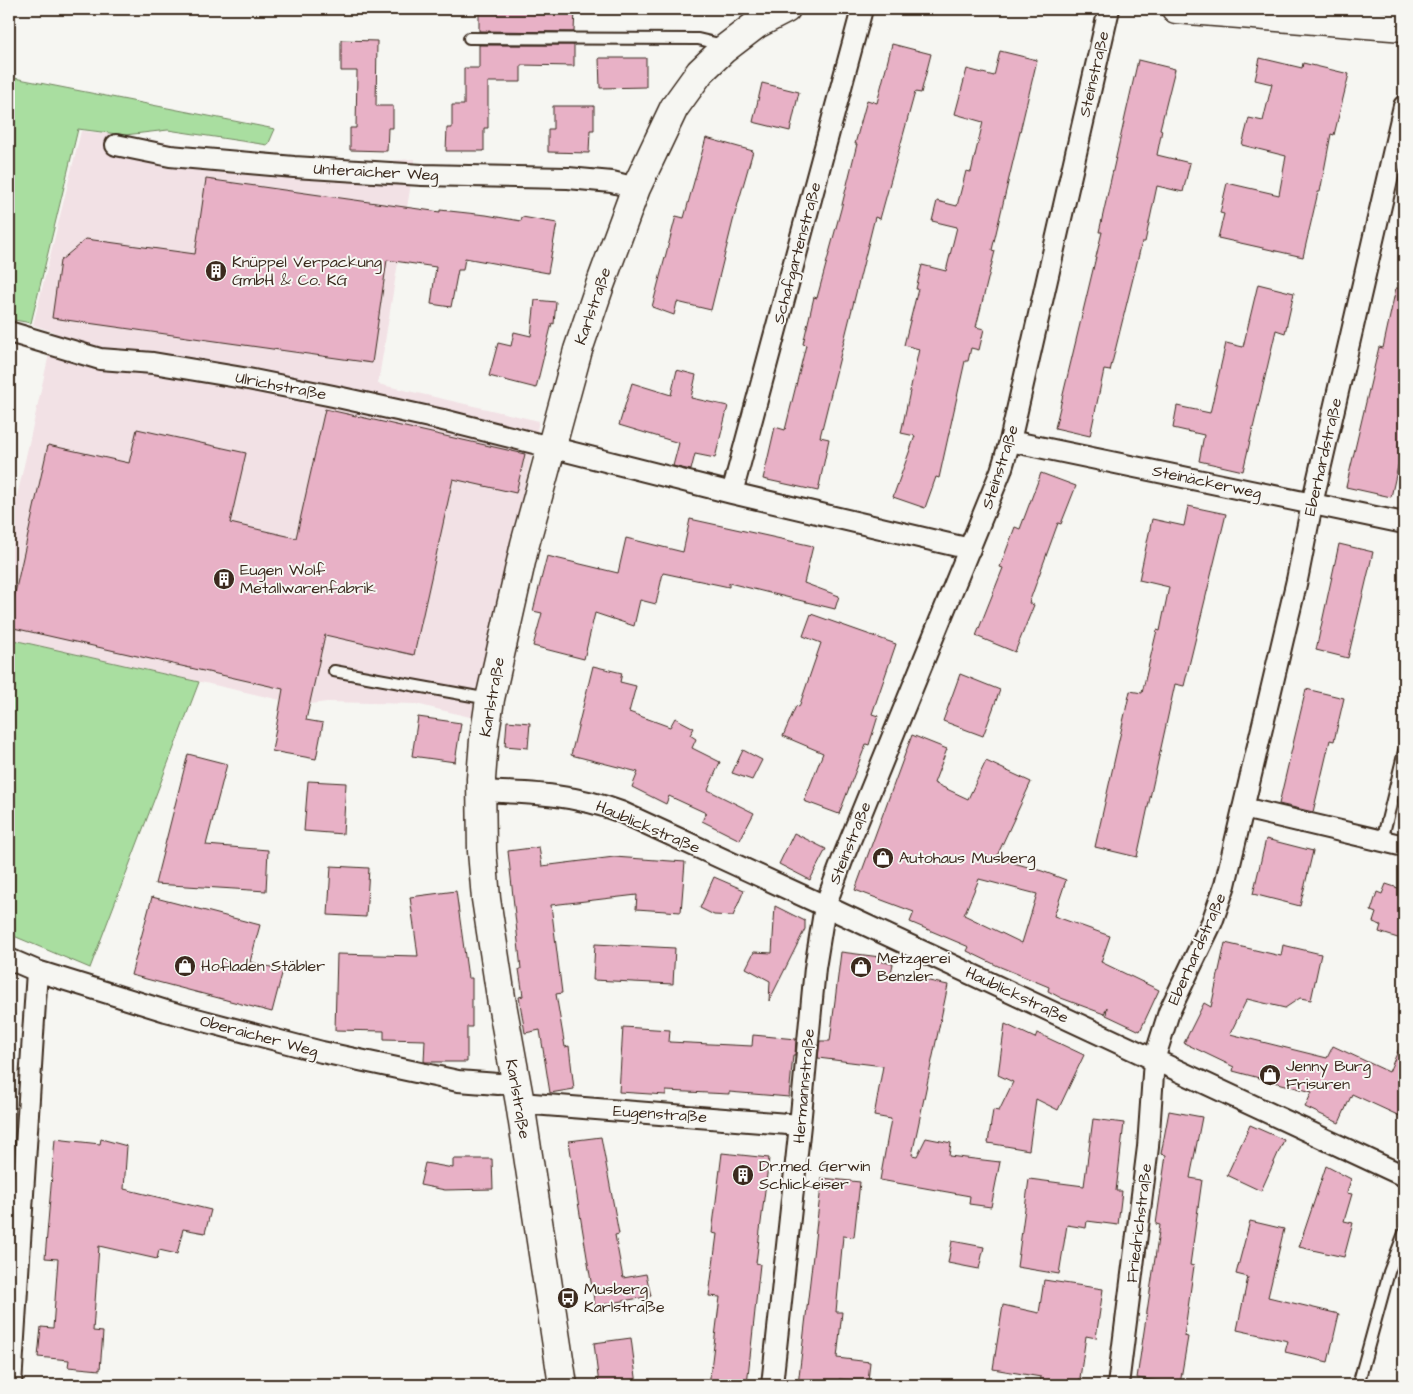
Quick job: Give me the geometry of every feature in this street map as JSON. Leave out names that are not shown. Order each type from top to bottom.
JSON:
[{"type":"main road","name":"Karlstraße","points":[[563,1385],[486,899],[482,851],[481,791],[484,740],[490,699],[525,544],[578,350],[636,188],[674,108],[700,72],[723,50],[757,24],[786,9]]},
{"type":"main road","points":[[1188,9],[1404,27]]},
{"type":"street","name":"Steinstraße","points":[[826,906],[841,861],[970,550],[994,489],[1010,441],[1109,9]]},
{"type":"street","name":"Schafgartenstraße","points":[[732,493],[862,13]]},
{"type":"street","name":"Eberhardstraße","points":[[1154,1060],[1169,1012],[1201,946],[1218,905],[1297,580],[1312,504],[1404,106]]},
{"type":"street","name":"Unteraicher Weg","points":[[116,145],[170,156],[294,167],[422,175],[568,178],[612,182],[636,188]]},
{"type":"street","name":"Ulrichstraße","points":[[9,332],[100,359],[154,363],[244,378],[425,416],[552,447]]},
{"type":"street","name":"Steinäckerweg","points":[[1010,441],[1404,523]]},
{"type":"street","points":[[552,447],[732,493],[970,550]]},
{"type":"street","name":"Haublickstraße","points":[[481,791],[552,795],[601,804],[621,812],[1404,1176]]},
{"type":"street","points":[[1243,808],[1404,846]]},
{"type":"street","name":"Hermannstraße","points":[[772,1385],[815,968],[826,906]]},
{"type":"street","name":"Oberaicher Weg","points":[[9,959],[36,970],[184,1016],[362,1062],[458,1081],[490,1084],[518,1093]]},
{"type":"street","points":[[11,1385],[36,970]]},
{"type":"street","name":"Friedrichstraße","points":[[1118,1385],[1148,1147],[1154,1060]]},
{"type":"street","name":"Eugenstraße","points":[[518,1093],[800,1125]]},
{"type":"lane","points":[[469,38],[698,39],[715,43],[723,50]]},
{"type":"lane","points":[[334,671],[490,699]]},
{"type":"lane","points":[[1382,841],[1404,751]]},
{"type":"lane","points":[[1358,1385],[1389,1272],[1404,1233]]},
{"type":"shaded area","points":[[81,131],[125,135],[294,167],[415,159],[378,384],[539,421],[474,718],[416,704],[327,702],[303,705],[9,639],[9,532],[54,332],[33,325]]},
{"type":"green space","points":[[9,77],[275,129],[268,145],[168,130],[125,135],[78,129],[31,323],[9,319]]},
{"type":"green space","points":[[9,639],[199,682],[90,968],[9,934]]},
{"type":"building","points":[[479,9],[575,9],[574,32],[479,31]]},
{"type":"building","points":[[341,40],[377,41],[376,106],[393,106],[393,128],[388,128],[387,151],[350,150],[350,128],[356,128],[357,71],[341,71]]},
{"type":"building","points":[[892,44],[931,54],[921,93],[915,92],[880,219],[875,217],[820,437],[829,439],[818,491],[763,479],[775,427],[785,430],[806,345],[803,344],[814,297],[817,298],[841,209],[867,100],[877,103]]},
{"type":"building","points":[[479,45],[574,45],[574,66],[521,65],[521,82],[488,82],[488,128],[484,128],[484,151],[446,151],[447,128],[452,128],[452,105],[464,105],[464,68],[479,68]]},
{"type":"building","points":[[1000,51],[1037,60],[992,250],[995,251],[976,327],[984,329],[979,350],[971,348],[968,361],[965,361],[939,478],[936,477],[925,508],[893,497],[915,436],[901,433],[919,349],[904,345],[922,265],[946,271],[957,227],[932,221],[937,201],[957,206],[966,171],[971,172],[983,122],[955,114],[967,69],[994,76]]},
{"type":"building","points":[[599,58],[646,58],[646,87],[600,88]]},
{"type":"building","points":[[1260,58],[1302,68],[1303,63],[1349,74],[1334,135],[1331,134],[1320,192],[1318,192],[1303,257],[1218,238],[1224,214],[1220,213],[1227,183],[1279,195],[1286,156],[1242,145],[1249,118],[1263,121],[1272,84],[1255,80]]},
{"type":"building","points":[[1138,60],[1175,69],[1160,129],[1162,130],[1157,155],[1190,163],[1183,192],[1157,186],[1145,242],[1142,242],[1110,371],[1104,370],[1090,436],[1055,428],[1102,232],[1099,232]]},
{"type":"building","points":[[762,83],[799,92],[790,131],[753,122]]},
{"type":"building","points":[[553,106],[594,106],[594,130],[590,130],[589,153],[548,152],[548,129],[553,129]]},
{"type":"building","points":[[706,138],[753,151],[711,310],[677,302],[674,315],[652,307],[676,216],[684,218]]},
{"type":"building","name":"Knüppel Verpackung GmbH & Co. KG","points":[[206,179],[440,212],[440,210],[486,215],[521,221],[522,217],[557,223],[548,273],[465,258],[463,270],[458,270],[451,307],[431,304],[436,267],[387,260],[372,363],[52,318],[60,261],[86,239],[195,254]]},
{"type":"building","points":[[1258,284],[1294,293],[1285,333],[1276,330],[1243,471],[1199,461],[1204,435],[1173,428],[1177,406],[1210,413],[1226,343],[1243,347]]},
{"type":"building","points":[[1396,288],[1404,289],[1404,440],[1391,497],[1346,487],[1379,347],[1383,348]]},
{"type":"building","points":[[535,300],[556,302],[554,324],[552,323],[536,388],[489,376],[498,343],[511,346],[514,332],[531,336]]},
{"type":"building","points":[[677,370],[696,375],[691,398],[728,406],[715,458],[695,454],[691,470],[673,466],[679,443],[619,425],[632,383],[671,395]]},
{"type":"building","name":"Eugen Wolf Metallwarenfabrik","points":[[325,409],[525,454],[516,493],[453,479],[414,655],[325,635],[306,720],[323,723],[316,759],[272,751],[283,689],[9,627],[48,445],[129,463],[137,429],[246,453],[230,523],[296,538]]},
{"type":"building","points":[[1041,473],[1076,486],[1061,524],[1058,523],[1029,603],[1034,605],[1015,652],[976,636],[1003,568],[1000,567],[1015,527],[1020,529]]},
{"type":"building","points":[[1188,506],[1226,514],[1184,686],[1175,684],[1137,857],[1095,847],[1130,691],[1142,693],[1157,630],[1160,631],[1169,587],[1139,580],[1152,519],[1184,526]]},
{"type":"building","points":[[690,519],[813,546],[804,583],[839,596],[835,609],[729,583],[729,587],[663,573],[656,604],[640,600],[634,626],[595,613],[584,659],[533,646],[542,613],[533,611],[547,556],[618,573],[626,538],[683,552]]},
{"type":"building","points":[[1339,544],[1373,552],[1348,658],[1316,650]]},
{"type":"building","points":[[811,614],[896,644],[872,714],[878,716],[869,745],[866,744],[839,814],[804,801],[823,753],[783,736],[796,706],[799,707],[821,643],[803,636]]},
{"type":"building","points":[[593,666],[622,673],[620,682],[636,686],[629,712],[670,727],[675,718],[694,728],[690,735],[696,739],[692,748],[720,762],[708,790],[754,813],[740,840],[702,821],[706,813],[669,796],[666,804],[632,787],[638,772],[571,755]]},
{"type":"building","points":[[960,674],[1000,690],[983,736],[943,721]]},
{"type":"building","points":[[1306,689],[1344,698],[1334,741],[1330,740],[1313,812],[1279,804]]},
{"type":"building","points":[[418,717],[461,723],[455,762],[412,756]]},
{"type":"building","points":[[507,721],[530,723],[528,748],[505,746]]},
{"type":"building","points":[[912,735],[947,749],[934,783],[968,799],[986,761],[1031,782],[996,858],[1066,880],[1054,916],[1110,936],[1101,962],[1159,990],[1140,1031],[1106,1015],[1107,1007],[1104,1014],[1061,998],[1048,991],[1049,987],[998,966],[967,951],[969,947],[910,922],[914,912],[855,890]],"holes":[[[979,879],[1037,894],[1022,943],[964,915]]]},
{"type":"building","points":[[743,750],[762,760],[752,780],[732,773]]},
{"type":"building","points":[[188,754],[227,764],[206,845],[268,850],[266,891],[155,884]]},
{"type":"building","points":[[308,781],[346,783],[343,834],[304,831]]},
{"type":"building","points":[[794,833],[826,849],[810,880],[779,864]]},
{"type":"building","points":[[1266,839],[1313,851],[1300,906],[1253,894]]},
{"type":"building","points":[[539,847],[542,866],[614,857],[685,862],[681,912],[636,909],[637,895],[551,905],[562,993],[556,994],[565,1047],[569,1046],[574,1089],[550,1093],[540,1030],[525,1033],[519,997],[523,996],[519,969],[521,969],[508,851]]},
{"type":"building","points":[[331,866],[369,868],[366,917],[328,915]]},
{"type":"building","points":[[714,877],[744,890],[733,916],[714,915],[700,908]]},
{"type":"building","points":[[1386,884],[1404,890],[1404,940],[1379,932],[1381,925],[1373,922],[1376,913],[1371,911],[1377,892],[1382,894]]},
{"type":"building","points":[[456,891],[468,978],[472,978],[472,1027],[467,1027],[467,1062],[424,1062],[425,1040],[384,1039],[384,1031],[335,1030],[337,954],[418,956],[410,897]]},
{"type":"building","points":[[152,897],[260,925],[250,962],[283,970],[272,1012],[131,975]]},
{"type":"building","points":[[775,906],[805,921],[805,929],[769,1001],[770,981],[746,968],[754,952],[772,953]]},
{"type":"building","points":[[1225,943],[1281,956],[1283,945],[1321,954],[1311,1000],[1300,998],[1285,1008],[1247,999],[1230,1034],[1327,1058],[1333,1046],[1389,1072],[1404,1037],[1404,1118],[1352,1094],[1339,1123],[1305,1107],[1312,1092],[1233,1071],[1234,1067],[1184,1043],[1204,1003],[1211,1007]]},
{"type":"building","points":[[595,944],[675,948],[673,984],[593,980]]},
{"type":"building","points":[[841,952],[880,957],[879,961],[893,964],[891,973],[948,985],[912,1155],[917,1156],[926,1138],[951,1143],[949,1156],[1000,1162],[991,1207],[969,1204],[970,1196],[880,1180],[891,1119],[874,1116],[883,1066],[818,1058],[820,1041],[830,1041]]},
{"type":"building","points":[[1005,1024],[1035,1038],[1037,1033],[1084,1055],[1058,1110],[1036,1099],[1029,1150],[988,1143],[993,1110],[999,1111],[1013,1082],[998,1075]]},
{"type":"building","points":[[623,1027],[670,1030],[669,1042],[752,1046],[753,1035],[796,1039],[789,1097],[729,1092],[729,1094],[666,1091],[666,1095],[619,1092]]},
{"type":"building","points":[[1169,1111],[1202,1117],[1190,1178],[1202,1180],[1190,1265],[1194,1266],[1184,1336],[1188,1337],[1180,1384],[1137,1378],[1160,1225],[1156,1224],[1166,1155],[1161,1154]]},
{"type":"building","points":[[1093,1119],[1124,1123],[1116,1191],[1122,1191],[1118,1225],[1087,1221],[1086,1228],[1067,1225],[1059,1274],[1017,1267],[1029,1179],[1084,1186]]},
{"type":"building","points":[[1250,1125],[1284,1140],[1261,1191],[1227,1175]]},
{"type":"building","points":[[601,1137],[619,1234],[615,1235],[623,1278],[646,1274],[651,1296],[595,1306],[569,1141]]},
{"type":"building","points":[[55,1139],[100,1144],[101,1139],[127,1146],[124,1189],[211,1210],[205,1233],[183,1229],[177,1254],[159,1250],[157,1259],[99,1246],[93,1331],[103,1332],[100,1370],[68,1367],[69,1360],[38,1357],[41,1327],[53,1328],[58,1259],[45,1258]]},
{"type":"building","points":[[722,1153],[769,1158],[756,1263],[760,1264],[747,1385],[709,1385],[720,1297],[709,1296],[717,1234],[712,1233]]},
{"type":"building","points":[[453,1159],[492,1159],[493,1189],[445,1190],[420,1185],[425,1163],[453,1168]]},
{"type":"building","points":[[1326,1166],[1351,1179],[1347,1193],[1352,1194],[1344,1221],[1353,1223],[1344,1257],[1299,1247]]},
{"type":"building","points":[[822,1178],[860,1182],[854,1237],[843,1236],[836,1312],[842,1312],[837,1358],[870,1362],[868,1382],[839,1379],[838,1385],[798,1385]]},
{"type":"building","points":[[1250,1221],[1284,1229],[1268,1297],[1339,1314],[1328,1362],[1285,1352],[1288,1341],[1237,1330],[1248,1277],[1236,1274]]},
{"type":"building","points":[[952,1241],[984,1247],[979,1269],[948,1263]]},
{"type":"building","points":[[1044,1280],[1103,1289],[1096,1338],[1086,1336],[1079,1385],[1040,1385],[1041,1377],[993,1369],[1003,1305],[1039,1313]]},
{"type":"building","points":[[631,1338],[637,1385],[599,1385],[594,1343]]},
{"type":"place","name":"Knüppel Verpackung GmbH & Co. KG","points":[[216,271]]},
{"type":"place","name":"Eugen Wolf Metallwarenfabrik","points":[[224,579]]},
{"type":"place","name":"Autohaus Musberg","points":[[883,858]]},
{"type":"place","name":"Hofladen Stäbler","points":[[185,966]]},
{"type":"place","name":"Metzgerei Benzler","points":[[861,967]]},
{"type":"place","name":"Jenny Burg Frisuren","points":[[1270,1075]]},
{"type":"place","name":"Dr.med. Gerwin Schlickeiser","points":[[743,1175]]},
{"type":"place","name":"Musberg Karlstraße","points":[[568,1298]]}]
